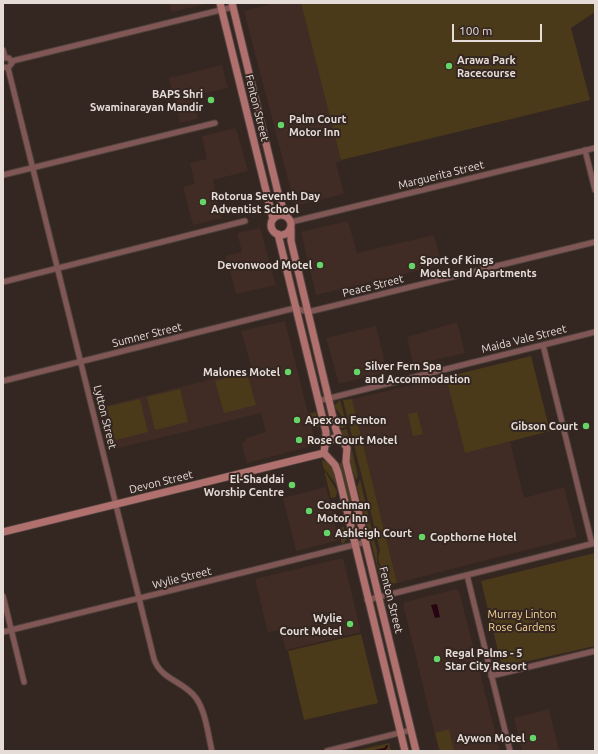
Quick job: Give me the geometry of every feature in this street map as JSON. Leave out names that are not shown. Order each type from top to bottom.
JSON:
[{"type":"main road","name":"Fenton Street","points":[[233,5],[280,204],[285,214]]},
{"type":"main road","name":"Fenton Street","points":[[220,6],[273,219]]},
{"type":"main road","points":[[248,115],[259,112]]},
{"type":"main road","points":[[279,214],[285,214],[291,226],[291,241],[336,430],[340,439],[346,445],[346,454],[338,461],[330,460],[324,453],[326,442],[318,400],[278,234],[271,226],[273,219],[279,214]]},
{"type":"main road","points":[[278,234],[285,234],[291,226]]},
{"type":"main road","points":[[326,442],[334,438],[340,439]]},
{"type":"main road","name":"Devon Street","points":[[3,532],[324,453]]},
{"type":"main road","name":"Fenton Street","points":[[346,454],[346,462],[416,751]]},
{"type":"main road","name":"Fenton Street","points":[[330,460],[338,473],[354,545],[405,751]]},
{"type":"street","points":[[3,50],[4,58],[10,58],[12,61],[220,6],[233,5]]},
{"type":"street","points":[[5,68],[12,65],[12,61]]},
{"type":"street","name":"Lytton Street","points":[[5,68],[58,268],[155,664],[162,673],[188,689],[196,698],[201,709],[212,751]]},
{"type":"street","points":[[3,175],[215,123]]},
{"type":"street","name":"Marguerita Street","points":[[291,226],[595,148]]},
{"type":"street","points":[[585,150],[595,190]]},
{"type":"street","points":[[3,282],[245,221]]},
{"type":"street","name":"Peace Street","points":[[308,312],[595,242]]},
{"type":"street","points":[[295,308],[308,312]]},
{"type":"street","name":"Sumner Street","points":[[3,381],[295,308]]},
{"type":"street","name":"Maida Vale Street","points":[[318,400],[595,332]]},
{"type":"street","points":[[368,600],[593,544],[543,345]]},
{"type":"street","name":"Wylie Street","points":[[3,632],[366,542]]},
{"type":"street","points":[[467,575],[510,751]]},
{"type":"street","points":[[3,596],[24,682]]},
{"type":"street","points":[[491,676],[595,651]]},
{"type":"street","points":[[327,751],[411,730]]},
{"type":"shaded area","points":[[169,3],[206,3],[206,4],[172,12]]},
{"type":"shaded area","points":[[275,3],[301,3],[342,161],[336,163],[344,194],[295,206],[244,11]]},
{"type":"shaded area","points":[[222,65],[228,88],[192,96],[198,119],[180,123],[169,78]]},
{"type":"shaded area","points":[[236,128],[248,171],[213,180],[222,218],[193,225],[183,187],[195,184],[190,163],[207,159],[202,136]]},
{"type":"shaded area","points":[[348,221],[357,253],[434,235],[442,265],[316,295],[301,232]]},
{"type":"shaded area","points":[[260,228],[276,285],[236,294],[226,256],[242,252],[237,233]]},
{"type":"shaded area","points":[[285,321],[316,445],[247,463],[242,445],[247,438],[266,432],[261,413],[111,450],[101,407],[252,369],[241,331]]},
{"type":"shaded area","points":[[457,322],[465,353],[413,365],[407,337]]},
{"type":"shaded area","points":[[376,326],[387,372],[339,384],[326,338]]},
{"type":"shaded area","points":[[446,377],[465,452],[510,441],[524,498],[564,487],[577,537],[397,583],[352,399]]},
{"type":"shaded area","points":[[326,487],[339,540],[296,551],[283,498]]},
{"type":"shaded area","points":[[343,558],[361,632],[286,650],[280,630],[268,632],[255,579]]},
{"type":"shaded area","points":[[456,589],[459,591],[500,751],[439,751],[403,604],[405,602]]},
{"type":"shaded area","points":[[437,604],[440,617],[435,618],[431,605]]},
{"type":"shaded area","points":[[549,709],[559,751],[522,751],[514,718]]},
{"type":"green space","name":"Arawa Park Racecourse","points":[[301,3],[595,3],[595,12],[571,28],[590,100],[341,160]]},
{"type":"green space","points":[[531,356],[550,431],[465,453],[446,377]]},
{"type":"green space","points":[[247,373],[256,405],[224,413],[215,381]]},
{"type":"green space","points":[[180,389],[188,422],[155,430],[147,397]]},
{"type":"green space","points":[[140,399],[148,432],[115,440],[107,407]]},
{"type":"green space","points":[[352,399],[397,583],[390,584],[386,582],[379,562],[378,557],[380,550],[343,400]]},
{"type":"green space","points":[[340,400],[346,422],[334,406]]},
{"type":"green space","points":[[333,410],[345,425],[346,427],[338,429]]},
{"type":"green space","points":[[316,412],[319,427],[314,428],[310,413]]},
{"type":"green space","points":[[417,412],[423,434],[413,436],[408,414]]},
{"type":"green space","points":[[347,429],[350,442],[349,443],[338,431]]},
{"type":"green space","points":[[352,450],[358,476],[356,480],[349,459]]},
{"type":"green space","points":[[322,460],[331,464],[338,487],[323,467]]},
{"type":"green space","points":[[342,463],[352,499],[351,512],[356,535],[338,464]]},
{"type":"green space","points":[[324,470],[337,491],[336,497],[331,498]]},
{"type":"green space","points":[[360,479],[374,539],[370,539],[357,487]]},
{"type":"green space","points":[[344,527],[347,539],[342,545],[338,528]]},
{"type":"green space","points":[[374,540],[377,550],[377,564],[380,568],[385,586],[380,579],[371,541]]},
{"type":"green space","name":"Murray Linton Rose Gardens","points":[[595,553],[595,646],[502,667],[481,581]]},
{"type":"green space","points":[[361,634],[378,703],[304,720],[288,651]]},
{"type":"green space","points":[[449,729],[454,751],[440,751],[435,733]]},
{"type":"green space","points":[[389,743],[391,751],[355,751]]},
{"type":"waterway","points":[[375,751],[385,749],[387,746]]},
{"type":"place","name":"Arawa Park Racecourse","points":[[449,66]]},
{"type":"place","name":"BAPS Shri Swaminarayan Mandir","points":[[211,100]]},
{"type":"place","name":"Palm Court Motor Inn","points":[[281,125]]},
{"type":"place","name":"Rotorua Seventh Day Adventist School","points":[[203,202]]},
{"type":"place","name":"Devonwood Motel","points":[[320,265]]},
{"type":"place","name":"Sport of Kings Motel and Apartments","points":[[412,266]]},
{"type":"place","name":"Malones Motel","points":[[288,372]]},
{"type":"place","name":"Silver Fern Spa and Accommodation","points":[[357,372]]},
{"type":"place","name":"Apex on Fenton","points":[[297,420]]},
{"type":"place","name":"Gibson Court","points":[[586,426]]},
{"type":"place","name":"Rose Court Motel","points":[[299,440]]},
{"type":"place","name":"El-Shaddai Worship Centre","points":[[292,485]]},
{"type":"place","name":"Coachman Motor Inn","points":[[309,511]]},
{"type":"place","name":"Ashleigh Court","points":[[327,533]]},
{"type":"place","name":"Copthorne Hotel","points":[[422,537]]},
{"type":"place","name":"Wylie Court Motel","points":[[350,624]]},
{"type":"place","name":"Regal Palms - 5 Star City Resort","points":[[437,659]]},
{"type":"place","name":"Aywon Motel","points":[[533,738]]}]
